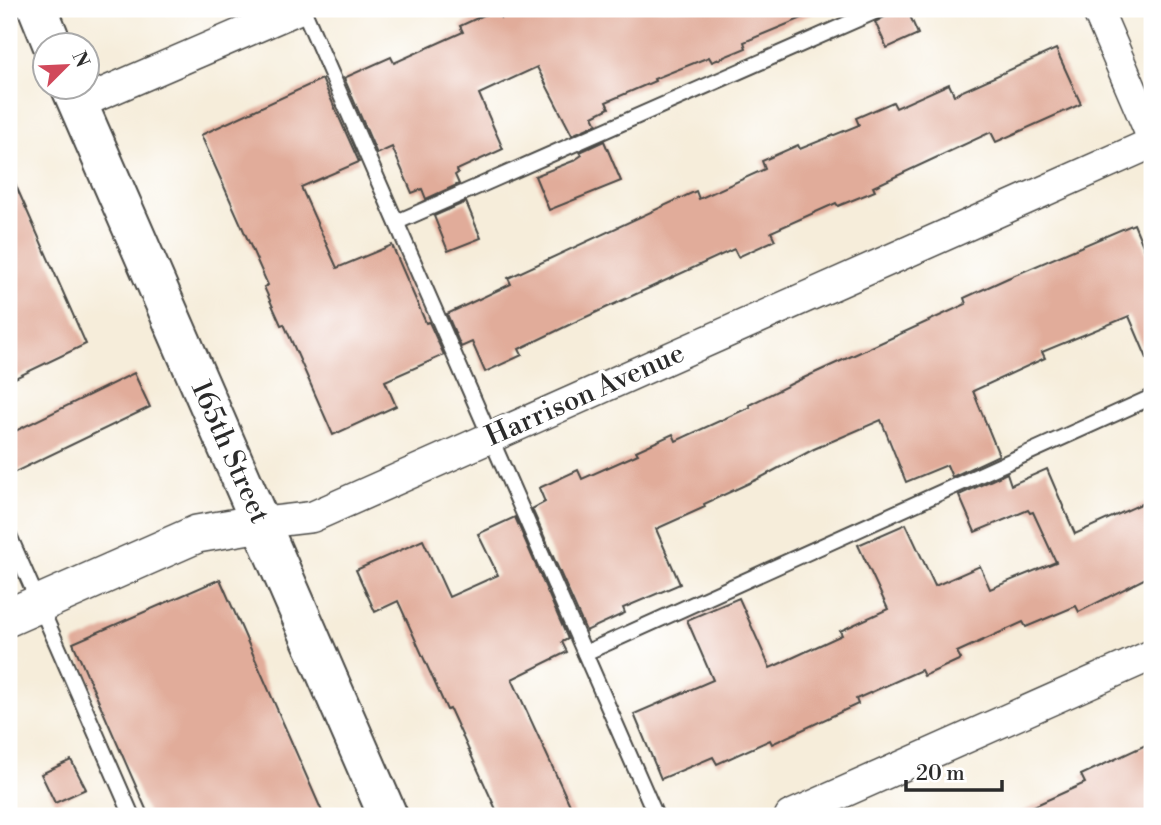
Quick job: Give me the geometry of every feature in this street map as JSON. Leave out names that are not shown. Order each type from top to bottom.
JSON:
[{"type":"main road","points":[[38,9],[48,32]]},
{"type":"main road","name":"165th Street","points":[[78,102],[388,816]]},
{"type":"street","points":[[102,85],[298,9]]},
{"type":"street","points":[[1097,9],[1152,137]]},
{"type":"street","name":"Harrison Avenue","points":[[24,610],[197,534],[312,517],[1152,143]]},
{"type":"street","points":[[790,816],[1152,655]]},
{"type":"lane","points":[[303,9],[656,816]]},
{"type":"lane","points":[[397,222],[881,9]]},
{"type":"lane","points":[[585,653],[1152,397]]},
{"type":"lane","points":[[9,535],[24,610],[132,816]]},
{"type":"building","points":[[497,9],[501,18],[522,9],[824,9],[744,42],[746,48],[712,62],[709,57],[606,102],[609,108],[593,116],[597,124],[572,135],[537,67],[479,94],[503,149],[457,170],[455,175],[459,184],[426,199],[422,189],[412,193],[392,147],[377,154],[344,78],[391,57],[394,63],[463,32],[460,26]]},
{"type":"building","points":[[890,9],[907,9],[918,34],[887,48],[875,22],[888,15]]},
{"type":"building","points":[[1056,49],[1081,104],[996,142],[991,132],[873,187],[875,191],[838,206],[836,203],[771,232],[775,240],[738,257],[734,249],[573,323],[519,349],[522,355],[485,372],[472,342],[461,347],[447,314],[511,284],[508,278],[696,191],[699,199],[765,169],[762,161],[798,145],[800,149],[859,125],[856,118],[893,102],[896,108],[949,84],[954,95]]},
{"type":"building","points":[[322,79],[359,162],[301,187],[337,268],[392,245],[426,323],[429,322],[444,355],[385,381],[396,406],[333,435],[284,324],[281,325],[264,287],[268,285],[201,135]]},
{"type":"building","points":[[604,141],[621,181],[549,210],[535,176],[573,161],[582,155],[580,152]]},
{"type":"building","points":[[9,170],[86,344],[9,381]]},
{"type":"building","points":[[466,202],[481,238],[448,251],[434,216]]},
{"type":"building","points":[[1134,224],[1146,253],[1152,250],[1152,370],[1129,316],[1042,352],[1045,358],[973,391],[999,455],[952,477],[947,465],[906,482],[881,420],[814,449],[704,504],[705,507],[656,529],[680,584],[623,608],[625,613],[586,631],[532,509],[545,502],[539,488],[578,470],[582,479],[638,454],[636,451],[673,434],[676,441],[750,407],[749,405],[797,381],[966,304],[964,298]]},
{"type":"building","points":[[134,373],[150,407],[9,475],[9,434]]},
{"type":"building","points":[[1047,469],[1075,534],[1152,499],[1152,575],[1079,612],[1076,606],[1026,627],[1023,622],[957,652],[961,659],[924,676],[921,670],[856,699],[858,704],[772,744],[770,740],[717,764],[713,757],[661,779],[634,714],[713,680],[687,620],[739,598],[770,668],[842,635],[840,631],[888,609],[858,545],[906,524],[935,586],[980,566],[990,589],[1056,562],[1033,512],[1028,510],[975,532],[959,495],[1007,473],[1011,485]]},
{"type":"building","points":[[515,517],[568,639],[562,642],[567,652],[512,679],[575,816],[499,816],[398,601],[375,612],[356,570],[423,540],[449,597],[498,575],[478,534]]},
{"type":"building","points":[[220,579],[324,816],[149,816],[73,643]]},
{"type":"building","points":[[1152,742],[1152,816],[1012,816],[1085,783],[1081,775]]},
{"type":"building","points":[[71,760],[86,789],[55,803],[41,774]]}]
